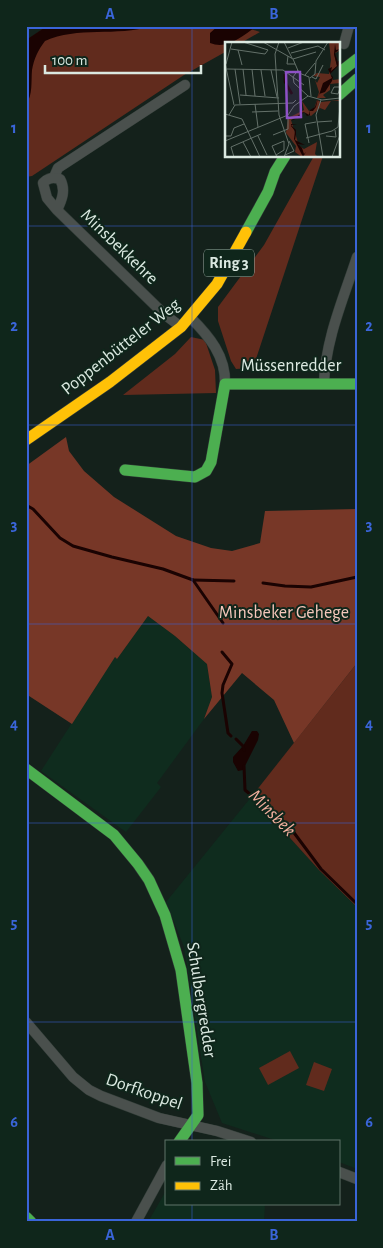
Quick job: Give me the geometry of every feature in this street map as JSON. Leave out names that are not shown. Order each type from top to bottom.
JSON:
[{"type":"street","points":[[344,44],[349,26]]},
{"type":"street","points":[[340,71],[357,59]]},
{"type":"street","points":[[340,94],[357,79]]},
{"type":"street","name":"Minsbekkehre","points":[[54,177],[58,168],[185,85]]},
{"type":"street","name":"Poppenbütteler Weg","points":[[26,440],[104,386],[181,327],[217,284],[268,192],[275,172],[284,158]]},
{"type":"street","name":"Poppenbütteler Weg","points":[[268,192],[295,158]]},
{"type":"street","name":"Minsbekkehre","points":[[57,210],[62,200],[62,184],[60,179],[54,177],[43,183],[46,198],[57,210],[164,314],[181,327]]},
{"type":"street","points":[[324,384],[329,345],[357,257]]},
{"type":"street","name":"Müssenredder","points":[[125,470],[195,477],[206,472],[211,462],[226,372],[219,354],[206,334],[190,317]]},
{"type":"street","name":"Müssenredder","points":[[225,384],[357,384]]},
{"type":"street","name":"Schulbergredder","points":[[26,769],[120,840],[134,856],[156,895],[173,936],[181,970],[197,1082],[198,1115],[180,1140]]},
{"type":"street","name":"Dorfkoppel","points":[[26,1022],[62,1065],[89,1090],[159,1118],[217,1131],[246,1140]]},
{"type":"street","points":[[136,1222],[165,1169]]},
{"type":"street","points":[[340,1172],[357,1179]]},
{"type":"street","points":[[26,1217],[31,1222]]},
{"type":"shaded area","points":[[47,26],[241,26],[260,32],[242,42],[225,42],[225,52],[184,75],[32,176],[26,177],[26,41]]},
{"type":"shaded area","points":[[47,26],[151,26],[125,31],[70,34],[57,36],[45,41],[38,51],[34,62],[31,92],[26,105],[26,40]]},
{"type":"shaded area","points":[[218,26],[257,26],[235,41],[225,42],[223,45],[210,43],[210,33]]},
{"type":"shaded area","points":[[313,158],[322,158],[253,368],[236,369],[231,361],[218,321],[218,307],[264,245]]},
{"type":"shaded area","points":[[191,337],[205,340],[215,370],[216,393],[123,395],[175,354]]},
{"type":"shaded area","points":[[148,616],[175,636],[207,664],[212,697],[204,719],[157,783],[161,787],[126,832],[41,771],[115,656],[117,659]]},
{"type":"shaded area","points":[[357,663],[357,907],[319,870],[252,796]]},
{"type":"shaded area","points":[[252,731],[257,731],[259,734],[258,740],[243,770],[238,771],[233,762],[233,757],[243,746]]},
{"type":"shaded area","points":[[252,796],[319,870],[357,907],[357,1169],[340,1162],[340,1140],[275,1140],[222,1123],[205,1082],[184,947],[166,902]]},
{"type":"shaded area","points":[[290,1051],[299,1068],[268,1085],[259,1068]]},
{"type":"shaded area","points":[[314,1062],[332,1069],[324,1091],[306,1085]]},
{"type":"shaded area","points":[[165,1192],[165,1206],[265,1206],[264,1222],[148,1222]]},
{"type":"green space","name":"Minsbeker Gehege","points":[[66,437],[69,451],[84,471],[114,497],[176,536],[211,548],[232,551],[260,543],[265,511],[357,509],[357,663],[294,743],[274,700],[242,673],[204,719],[212,697],[207,664],[175,636],[148,616],[117,659],[115,657],[72,724],[26,694],[26,466]]},
{"type":"waterway","name":"Minsbek","points":[[26,505],[33,509],[60,538],[73,546],[163,569],[193,580],[223,623]]},
{"type":"waterway","points":[[263,583],[311,587],[357,577]]},
{"type":"waterway","points":[[193,580],[234,581]]},
{"type":"waterway","name":"Minsbek","points":[[222,652],[232,664],[223,685],[222,693],[228,733],[231,736]]},
{"type":"waterway","name":"Minsbek","points":[[236,739],[243,746],[244,750]]},
{"type":"waterway","name":"Minsbek","points":[[244,766],[245,790],[289,826],[321,869],[357,904]]},
{"type":"traffic: fast","points":[[340,72],[357,59]]},
{"type":"traffic: fast","points":[[340,94],[357,79]]},
{"type":"traffic: fast","points":[[246,232],[284,158]]},
{"type":"traffic: fast","points":[[125,470],[195,477],[206,471],[211,462],[225,384],[357,384]]},
{"type":"traffic: fast","points":[[26,769],[114,835],[149,880],[165,915],[181,970],[197,1083],[198,1115],[180,1140]]},
{"type":"traffic: fast","points":[[26,1217],[31,1222]]},
{"type":"traffic: slow","points":[[26,440],[110,382],[181,327],[217,284],[246,232]]}]
